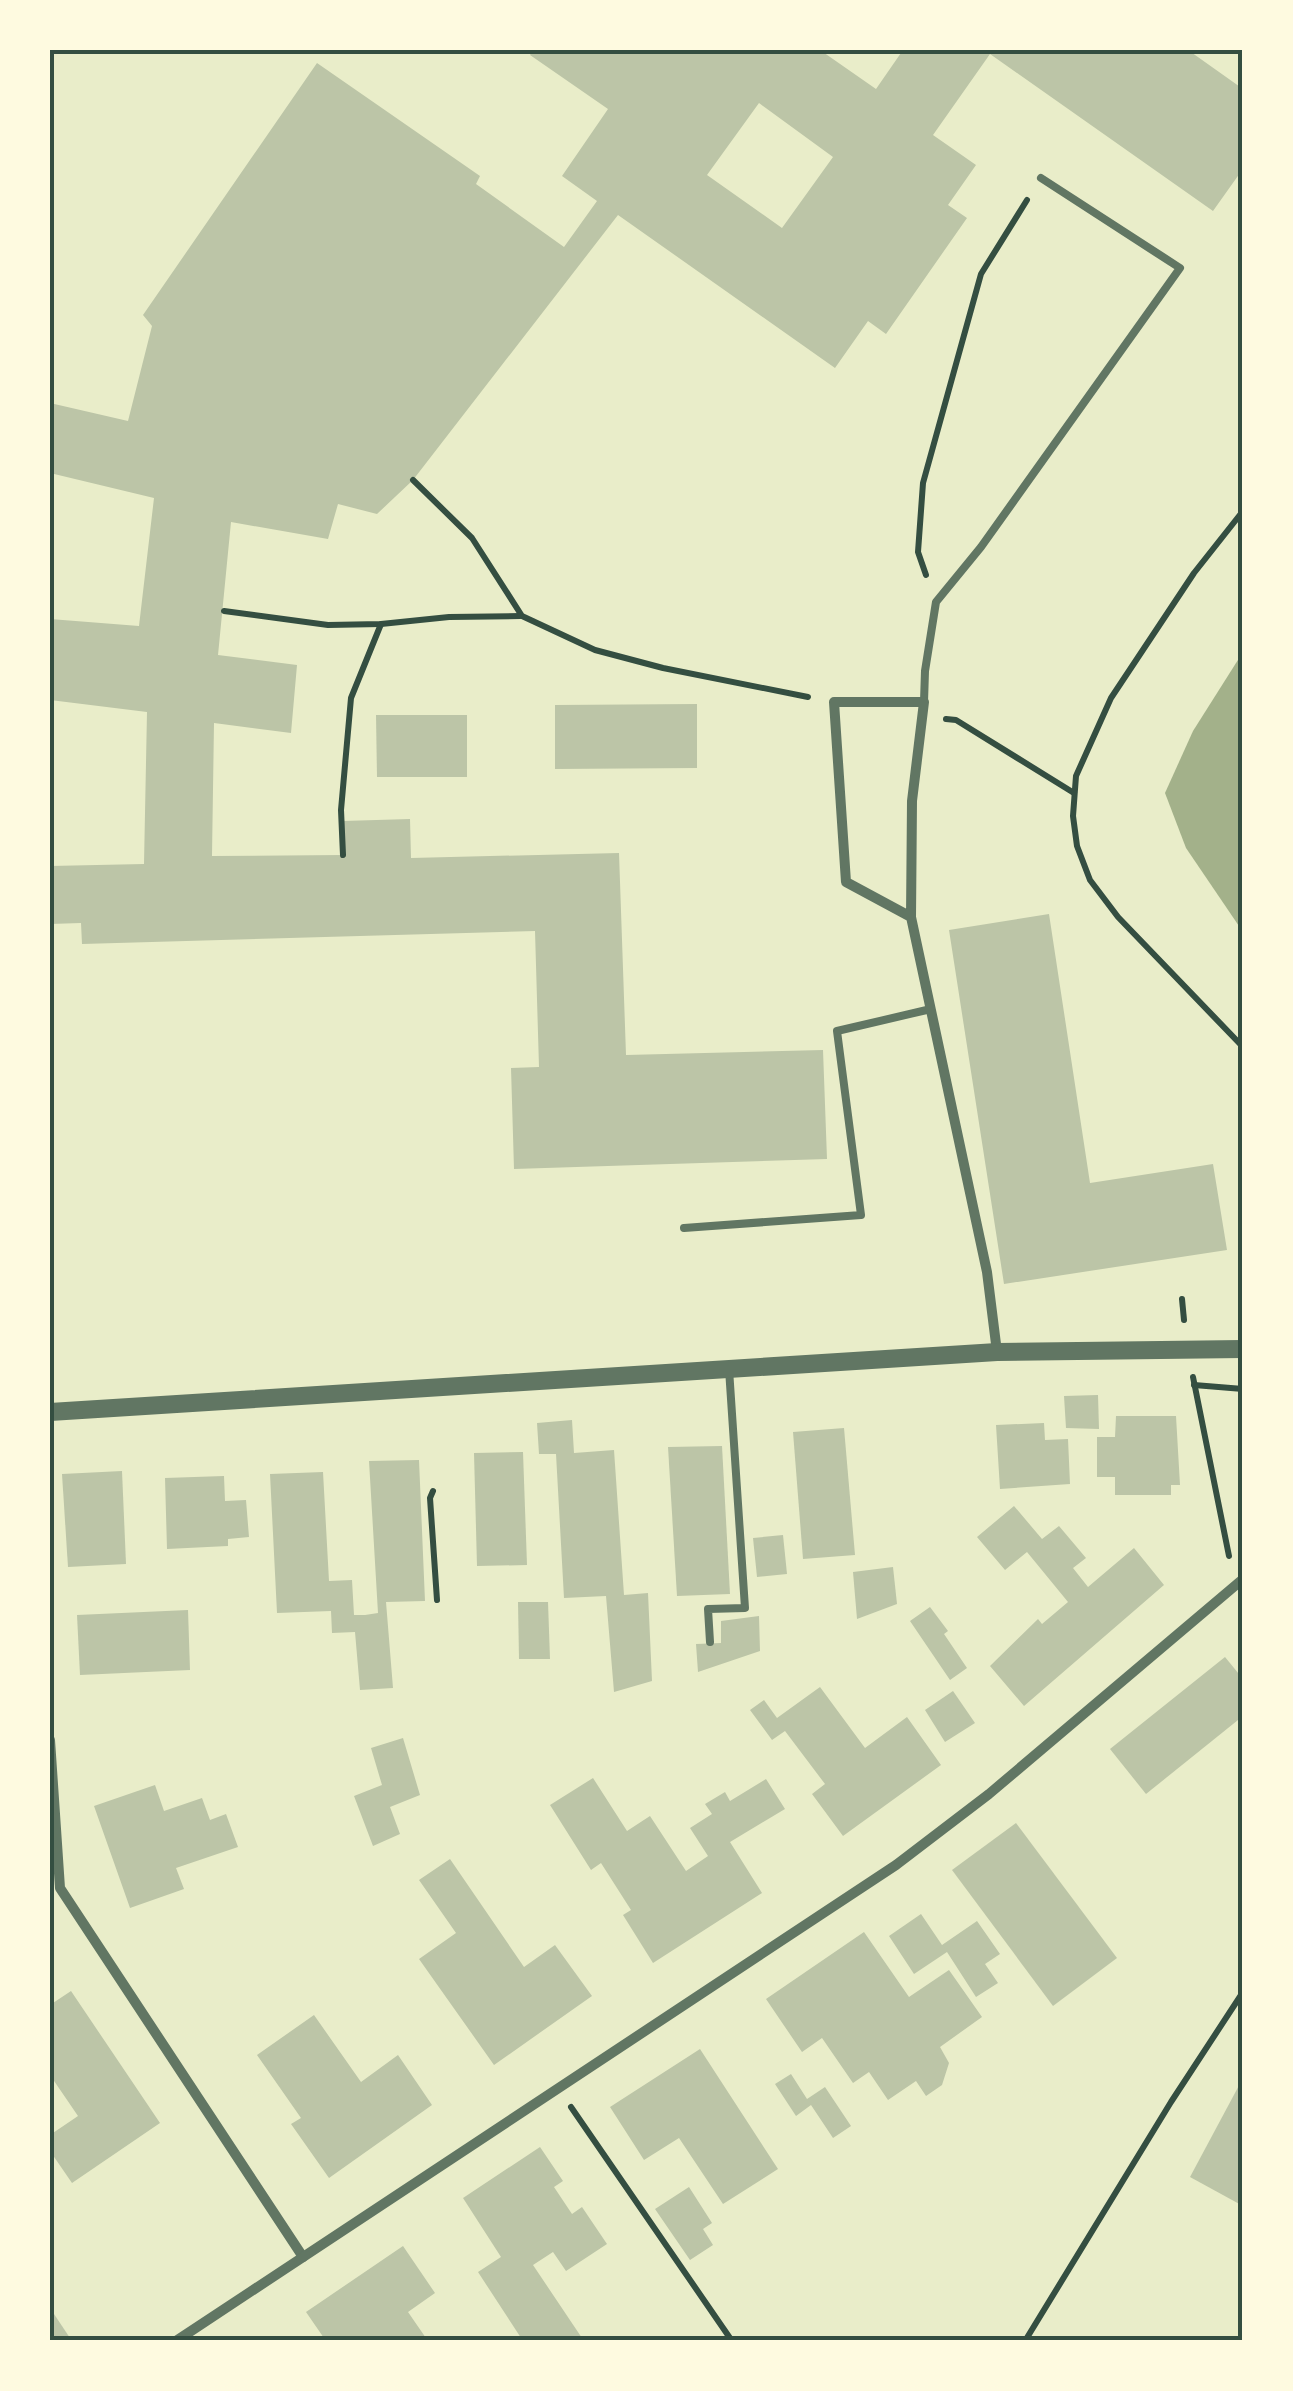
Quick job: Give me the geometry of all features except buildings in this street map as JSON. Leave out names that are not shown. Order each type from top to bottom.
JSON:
[{"type":"street","points":[[911,917],[846,882],[834,702],[924,702],[912,801],[911,917],[987,1272],[997,1352]]},
{"type":"street","points":[[50,1412],[997,1352],[1243,1349]]},
{"type":"street","points":[[176,2341],[896,1865],[990,1794],[1239,1583]]},
{"type":"street","points":[[50,1740],[55,1889],[303,2258]]},
{"type":"lane","points":[[924,702],[936,602],[981,547],[1180,268],[1041,178]]},
{"type":"lane","points":[[684,1228],[861,1215],[837,1031],[931,1009]]},
{"type":"lane","points":[[710,1642],[708,1609],[745,1608],[730,1368]]},
{"type":"path","points":[[918,552],[922,482],[981,274],[1041,178]]},
{"type":"path","points":[[413,480],[472,538],[522,616]]},
{"type":"path","points":[[1243,512],[1183,588],[1112,698],[1076,776],[1074,794],[1077,846],[1090,880],[1118,916],[1243,1048]]},
{"type":"path","points":[[224,611],[328,624],[381,624],[449,616],[522,616],[596,650],[663,668],[834,702]]},
{"type":"path","points":[[342,855],[341,810],[351,698],[381,624]]},
{"type":"path","points":[[924,717],[956,720],[1074,794]]},
{"type":"path","points":[[1182,1299],[1194,1384],[1239,1583]]},
{"type":"path","points":[[1194,1384],[1243,1389]]},
{"type":"path","points":[[433,1492],[430,1498],[437,1600]]},
{"type":"path","points":[[1025,2341],[1243,1992]]},
{"type":"path","points":[[559,2090],[732,2341]]},
{"type":"shaded area","points":[[1243,652],[1243,932],[1186,848],[1165,793],[1193,731]]}]
